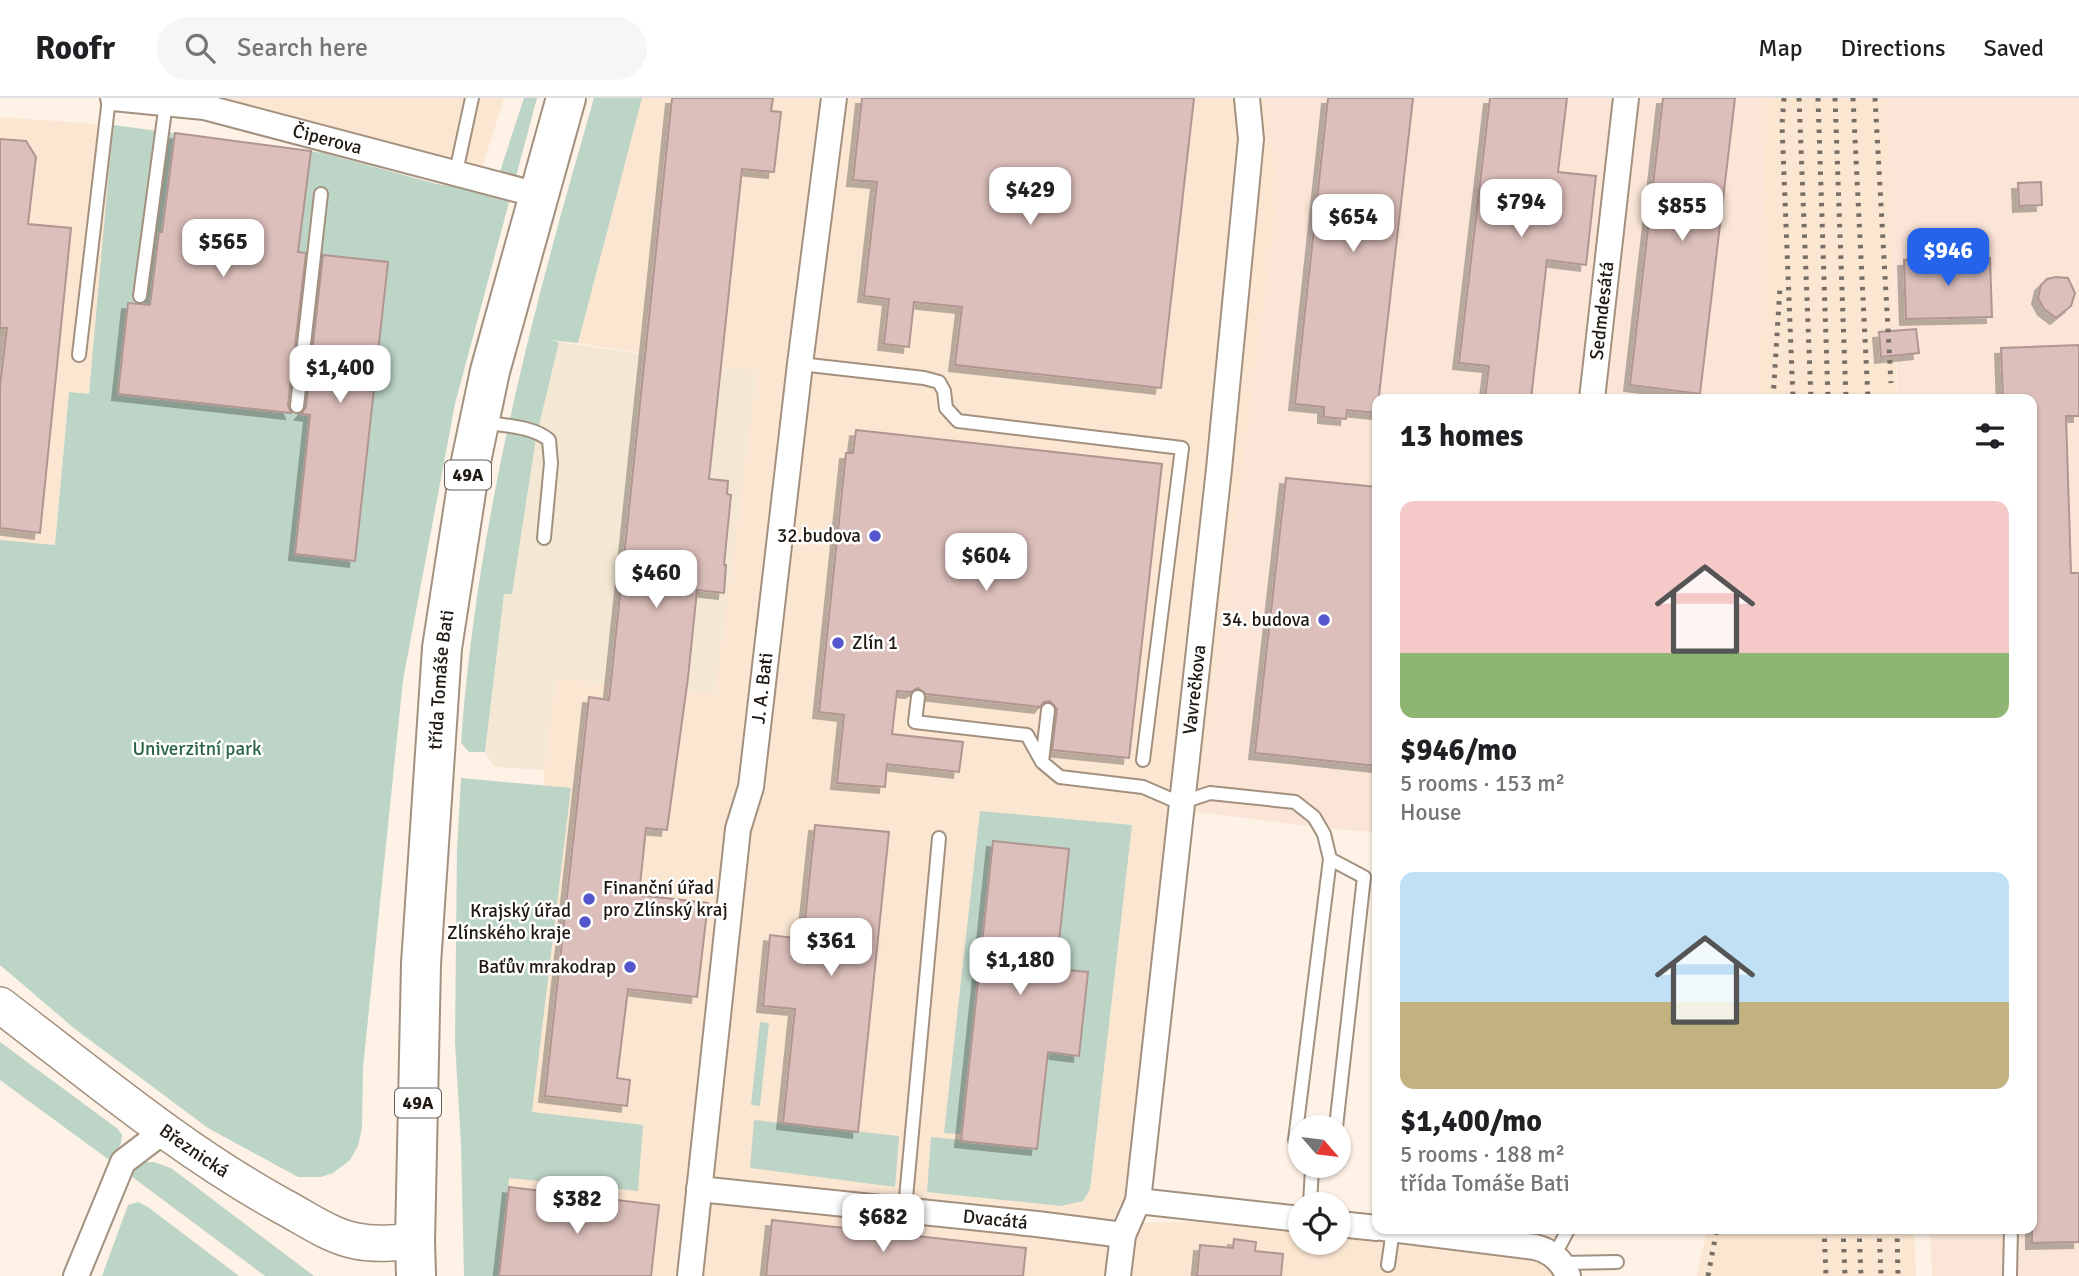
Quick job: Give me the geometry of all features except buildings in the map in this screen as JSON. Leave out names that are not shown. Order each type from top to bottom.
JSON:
[{"type":"main road","name":"třída Tomáše Bati","points":[[414,1264],[421,964],[442,648],[462,516],[500,331],[566,98]]},
{"type":"main road","name":"Březnická","points":[[0,1005],[238,1182],[333,1233],[354,1241],[377,1244],[414,1264]]},
{"type":"street","name":"J. A. Bati","points":[[690,1276],[738,829],[751,787],[834,98]]},
{"type":"street","name":"Vavrečkova","points":[[1118,1276],[1123,1235],[1138,1201],[1184,802],[1251,139],[1247,98]]},
{"type":"street","name":"Sedmdesátá","points":[[1593,394],[1626,98]]},
{"type":"street","name":"Čiperova","points":[[123,99],[204,107],[538,195]]},
{"type":"street","points":[[76,1276],[122,1162],[165,1130]]},
{"type":"street","name":"Dvacátá","points":[[699,1189],[905,1209],[1123,1235]]},
{"type":"street","points":[[1138,1201],[1288,1218]]},
{"type":"street","points":[[1351,1225],[1372,1228]]},
{"type":"street","points":[[1482,1234],[1521,1236],[1560,1264]]},
{"type":"lane","points":[[456,172],[472,98]]},
{"type":"lane","points":[[79,355],[123,99]]},
{"type":"lane","points":[[140,296],[166,103]]},
{"type":"lane","points":[[297,406],[321,194]]},
{"type":"lane","points":[[800,364],[939,382],[944,391],[946,408],[958,421],[1182,448],[1143,760]]},
{"type":"lane","points":[[480,421],[523,429],[543,435],[549,440],[551,463],[544,538]]},
{"type":"lane","points":[[918,697],[915,722],[1027,735],[1042,762],[1060,777],[1143,787],[1184,802],[1210,793],[1294,802],[1314,817],[1324,834],[1331,859],[1299,1115]]},
{"type":"lane","points":[[1042,762],[1048,710]]},
{"type":"lane","points":[[905,1209],[939,838]]},
{"type":"lane","points":[[1331,859],[1364,877],[1337,1115]]},
{"type":"lane","points":[[1385,1234],[1388,1265]]},
{"type":"lane","points":[[1566,1234],[1560,1245],[1560,1264],[1617,1262]]},
{"type":"lane","points":[[2010,1276],[2011,1234]]},
{"type":"shaded area","points":[[201,98],[504,98],[482,168]]},
{"type":"shaded area","points":[[641,98],[1265,98],[1279,192],[1198,812],[1167,829],[1137,1123],[1122,1223],[1221,1221],[1288,1229],[1288,1255],[1351,1255],[1351,1236],[1564,1261],[1563,1276],[485,1276],[487,1147],[532,1113],[544,770],[556,678],[757,372],[578,343]]},
{"type":"shaded area","points":[[1265,98],[1765,98],[1759,394],[1372,394],[1372,832],[1198,812],[1279,192]]},
{"type":"shaded area","points":[[1765,98],[1887,98],[1897,394],[1759,394]]},
{"type":"shaded area","points":[[1886,98],[2079,98],[2079,1276],[1932,1276],[1930,1234],[2037,1234],[2037,394],[1898,394]]},
{"type":"shaded area","points":[[0,117],[113,125],[112,208],[89,394],[69,393],[55,545],[0,540]]},
{"type":"shaded area","points":[[559,342],[757,371],[715,694],[556,679],[544,770],[495,767],[485,753],[504,594],[512,594],[536,438]]},
{"type":"shaded area","points":[[1706,1234],[1914,1234],[1916,1276],[1697,1276]]},
{"type":"green space","name":"Univerzitní park","points":[[524,98],[537,98],[455,404],[403,680],[363,1068],[362,1128],[358,1146],[350,1160],[333,1173],[321,1177],[298,1177],[208,1128],[75,1029],[0,965],[0,540],[55,545],[69,392],[89,394],[113,125],[323,153],[437,184],[493,193]]},
{"type":"green space","points":[[594,98],[642,98],[578,343],[548,340],[559,342],[536,438],[512,594],[504,594],[485,752],[469,752],[461,743],[469,660],[494,497],[529,337]]},
{"type":"green space","points":[[461,778],[571,788],[532,1112],[643,1125],[638,1191],[509,1178],[499,1276],[464,1276],[455,1041],[457,849]]},
{"type":"green space","points":[[980,811],[1132,825],[1090,1189],[1083,1201],[1061,1206],[927,1192],[931,1137],[1037,1148],[1069,850],[962,1134],[944,1133]]},
{"type":"green space","points":[[760,1022],[769,1023],[760,1106],[751,1105]]},
{"type":"green space","points":[[0,1042],[118,1129],[122,1135],[121,1143],[112,1162],[0,1080]]},
{"type":"green space","points":[[754,1120],[899,1136],[895,1187],[750,1168]]},
{"type":"green space","points":[[143,1162],[154,1162],[171,1168],[314,1276],[265,1276],[127,1173]]},
{"type":"green space","points":[[138,1202],[239,1276],[102,1276],[128,1205]]},
{"type":"railway","points":[[1784,98],[1782,125],[1793,394]]},
{"type":"railway","points":[[1799,98],[1811,394]]},
{"type":"railway","points":[[1818,98],[1828,394]]},
{"type":"railway","points":[[1835,98],[1846,394]]},
{"type":"railway","points":[[1853,98],[1868,394]]},
{"type":"railway","points":[[1875,98],[1891,383]]},
{"type":"railway","points":[[1773,394],[1780,287]]},
{"type":"railway","points":[[1708,1276],[1716,1234]]},
{"type":"railway","points":[[1824,1234],[1826,1276]]},
{"type":"railway","points":[[1843,1234],[1845,1276]]},
{"type":"railway","points":[[1859,1234],[1861,1276]]},
{"type":"railway","points":[[1879,1234],[1881,1276]]},
{"type":"railway","points":[[1897,1234],[1898,1276]]},
{"type":"place","name":"32.budova","points":[[875,536]]},
{"type":"place","name":"34. budova","points":[[1324,620]]},
{"type":"place","name":"Zlín 1","points":[[838,643]]},
{"type":"place","name":"Finanční úřad pro Zlínský kraj","points":[[589,899]]},
{"type":"place","name":"Krajský úřad Zlínského kraje","points":[[585,922]]},
{"type":"place","name":"Baťův mrakodrap","points":[[630,967]]}]
